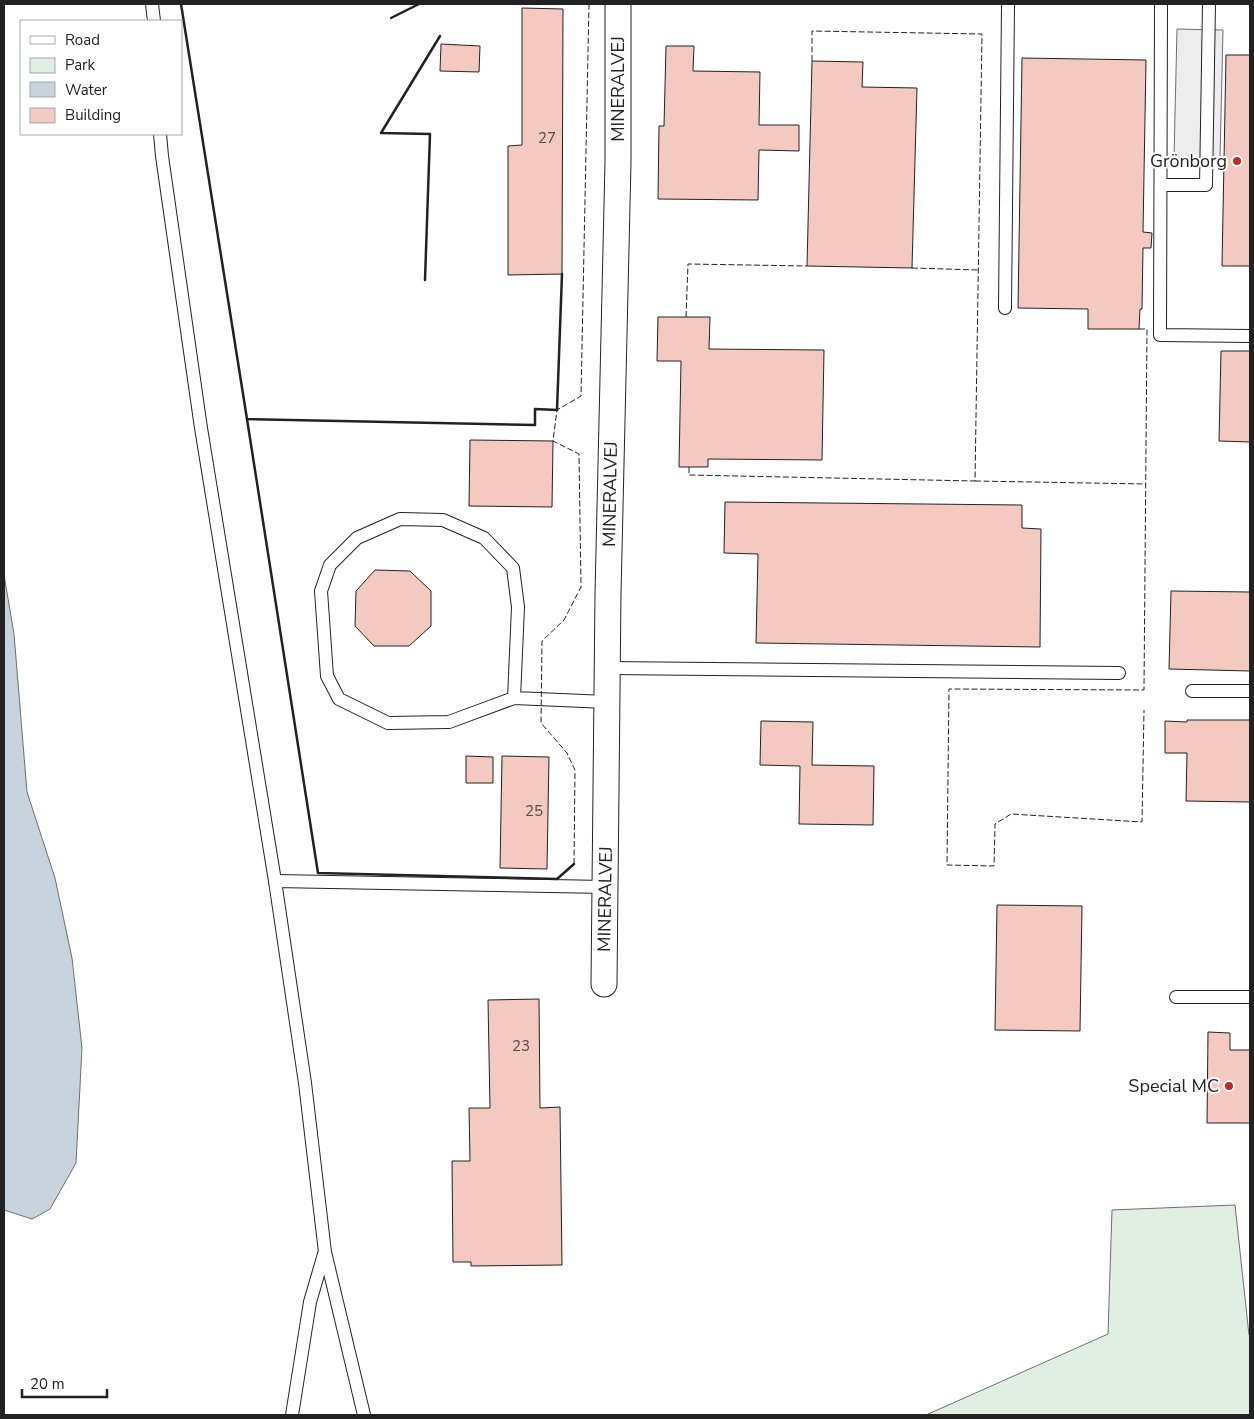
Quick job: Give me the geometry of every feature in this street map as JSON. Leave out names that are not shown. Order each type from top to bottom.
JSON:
[{"type":"street","name":"MINERALVEJ","points":[[604,984],[607,668],[618,162],[618,4]]},
{"type":"lane","points":[[152,4],[154,20]]},
{"type":"lane","points":[[1005,308],[1008,4]]},
{"type":"lane","points":[[1161,4],[1160,335],[1250,336]]},
{"type":"lane","points":[[1161,185],[1206,185],[1209,4]]},
{"type":"lane","points":[[160,135],[203,438],[275,881],[305,1083],[325,1252],[364,1415]]},
{"type":"lane","points":[[514,698],[518,607],[513,568],[484,538],[443,520],[400,519],[357,538],[330,565],[321,591],[327,676],[339,699],[388,723],[449,722],[514,698],[607,702]]},
{"type":"lane","points":[[607,668],[1119,673]]},
{"type":"lane","points":[[1192,691],[1250,691]]},
{"type":"lane","points":[[275,881],[606,887]]},
{"type":"lane","points":[[1176,997],[1250,997]]},
{"type":"lane","points":[[292,1415],[310,1302],[325,1252]]},
{"type":"green space","points":[[1235,1205],[1250,1336],[1250,1415],[926,1415],[1108,1334],[1112,1210]]},
{"type":"shaded area","points":[[1177,29],[1223,30],[1220,158],[1174,157]]},
{"type":"water","points":[[4,575],[14,634],[27,792],[55,878],[72,958],[82,1048],[76,1163],[50,1209],[32,1219],[4,1210]]},
{"type":"building","points":[[522,8],[563,9],[562,274],[508,275],[508,146],[522,145]]},
{"type":"building","points":[[441,44],[480,46],[479,72],[440,71]]},
{"type":"building","points":[[666,46],[694,46],[693,71],[760,72],[759,125],[799,125],[799,151],[759,150],[758,200],[658,199],[659,126],[664,126]]},
{"type":"building","name":"Grönborg","points":[[1226,55],[1250,55],[1250,266],[1222,266]]},
{"type":"building","points":[[1022,58],[1146,60],[1143,232],[1152,233],[1151,248],[1143,248],[1142,309],[1140,309],[1139,329],[1088,329],[1088,309],[1018,308]]},
{"type":"building","points":[[812,61],[863,62],[862,87],[917,88],[912,268],[807,266]]},
{"type":"building","points":[[658,317],[710,317],[709,349],[824,350],[822,460],[708,459],[708,467],[679,467],[681,361],[657,361]]},
{"type":"building","points":[[1221,351],[1250,351],[1250,442],[1219,441]]},
{"type":"building","points":[[470,440],[553,441],[552,507],[469,506]]},
{"type":"building","points":[[725,502],[1022,505],[1022,528],[1041,529],[1040,647],[756,643],[758,554],[724,553]]},
{"type":"building","points":[[375,570],[410,571],[431,591],[431,626],[409,646],[374,646],[355,626],[356,591]]},
{"type":"building","points":[[1171,591],[1250,592],[1250,671],[1169,669]]},
{"type":"building","points":[[1187,720],[1250,720],[1250,802],[1186,801],[1187,753],[1165,753],[1165,721],[1187,722]]},
{"type":"building","points":[[761,721],[813,722],[812,765],[874,766],[873,825],[799,824],[800,766],[760,765]]},
{"type":"building","points":[[466,756],[493,757],[493,783],[466,783]]},
{"type":"building","points":[[502,756],[549,757],[547,869],[500,868]]},
{"type":"building","points":[[997,905],[1082,906],[1080,1031],[995,1030]]},
{"type":"building","points":[[539,999],[540,1108],[560,1107],[562,1265],[471,1266],[471,1262],[453,1262],[452,1161],[470,1161],[469,1108],[490,1108],[488,1000]]},
{"type":"building","name":"Special MC","points":[[1208,1032],[1230,1033],[1230,1050],[1250,1050],[1250,1123],[1207,1123]]},
{"type":"fence","points":[[574,864],[575,770],[567,753],[541,723],[542,641],[564,620],[581,587],[579,454],[553,441],[557,410],[581,396],[589,4]]},
{"type":"fence","points":[[689,467],[689,475],[975,481],[982,34],[812,31],[812,61]]},
{"type":"fence","points":[[686,317],[688,264],[807,266]]},
{"type":"fence","points":[[912,268],[978,270]]},
{"type":"fence","points":[[1139,329],[1147,329],[1144,690],[949,689],[947,865],[994,866],[995,824],[1011,814],[1142,822],[1144,710]]},
{"type":"fence","points":[[975,481],[1146,484]]},
{"type":"wall","points":[[181,4],[247,419],[535,425],[535,409],[557,410],[562,274]]},
{"type":"wall","points":[[391,18],[419,4]]},
{"type":"wall","points":[[425,280],[430,134],[381,133],[440,36]]},
{"type":"wall","points":[[247,419],[318,873],[557,879],[574,864]]},
{"type":"place","name":"Grönborg","points":[[1237,161]]},
{"type":"place","name":"Special MC","points":[[1229,1086]]}]
